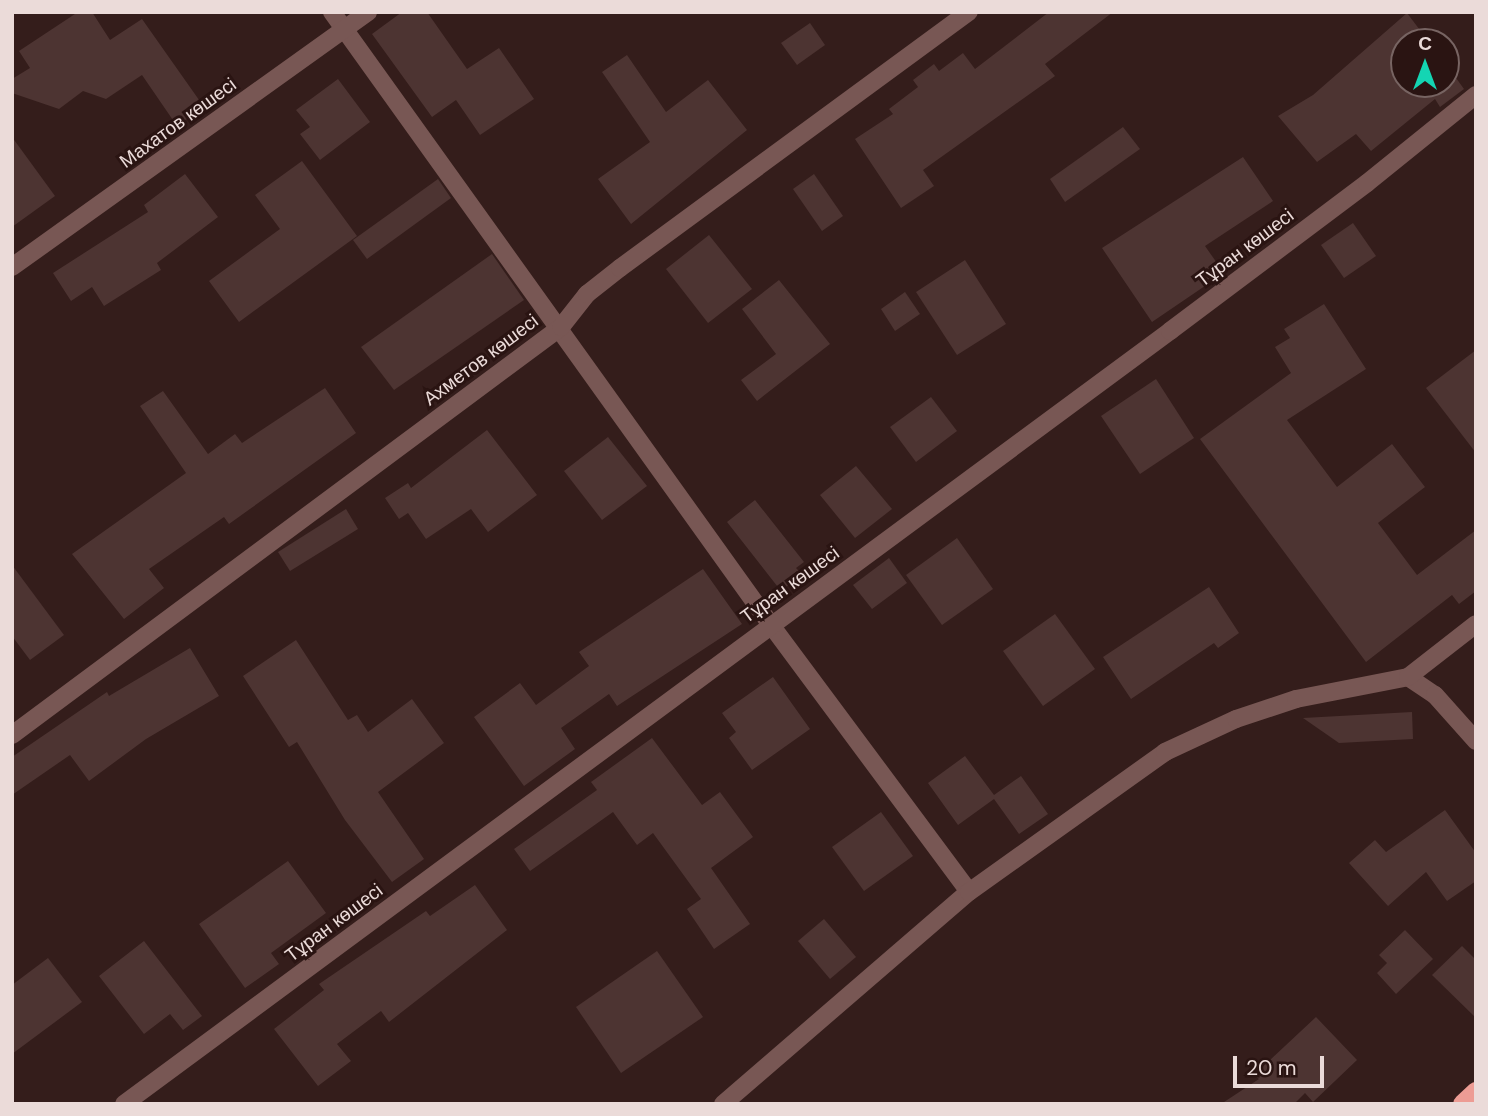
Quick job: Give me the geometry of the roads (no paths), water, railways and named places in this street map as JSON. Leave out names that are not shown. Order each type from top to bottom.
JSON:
[{"type":"highway","points":[[1463,1104],[1476,1092]]},
{"type":"street","points":[[332,12],[561,327],[771,625],[969,892]]},
{"type":"street","name":"Махатов көшесі","points":[[12,267],[368,12]]},
{"type":"street","name":"Ахметов көшесі","points":[[12,735],[561,327],[587,294],[620,268],[969,12]]},
{"type":"street","name":"Тұран көшесі","points":[[124,1104],[1356,192],[1476,95]]},
{"type":"street","points":[[723,1104],[969,892],[1165,752],[1236,719],[1296,699],[1408,677],[1476,624]]},
{"type":"street","points":[[1408,677],[1435,695],[1476,741]]}]
